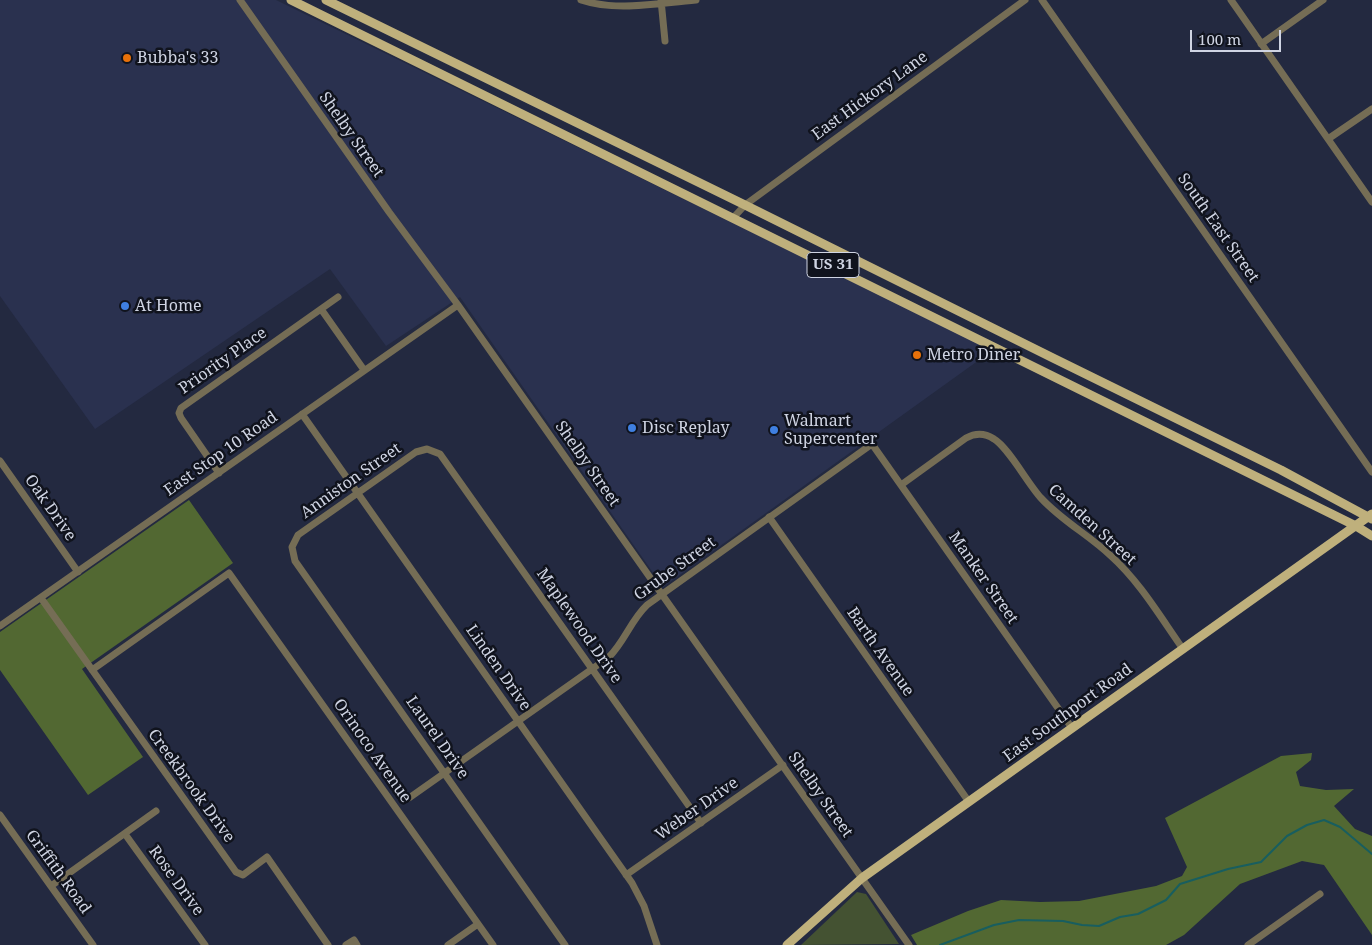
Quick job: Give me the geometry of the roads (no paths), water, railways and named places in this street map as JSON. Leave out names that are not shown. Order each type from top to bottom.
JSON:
[{"type":"main road","name":"US 31","points":[[291,0],[1048,372],[1356,526],[1372,536]]},
{"type":"main road","name":"US 31","points":[[326,0],[712,190],[745,204],[1281,470],[1371,517]]},
{"type":"main road","name":"East Southport Road","points":[[787,945],[862,878],[1371,517]]},
{"type":"street","name":"Shelby Street","points":[[240,0],[389,212],[458,305],[908,943]]},
{"type":"street","points":[[581,0],[615,6],[662,1],[696,0]]},
{"type":"street","name":"East Hickory Lane","points":[[734,217],[745,204],[1025,0]]},
{"type":"street","name":"South East Street","points":[[1042,0],[1372,472]]},
{"type":"street","points":[[1231,0],[1372,202]]},
{"type":"street","points":[[1261,44],[1323,0]]},
{"type":"street","points":[[662,1],[665,41]]},
{"type":"street","points":[[1328,139],[1372,109]]},
{"type":"street","name":"Priority Place","points":[[219,472],[180,416],[181,408],[338,297]]},
{"type":"street","name":"East Stop 10 Road","points":[[0,626],[458,305]]},
{"type":"street","points":[[320,309],[364,370]]},
{"type":"street","name":"Linden Drive","points":[[302,414],[626,875],[644,906],[657,945]]},
{"type":"street","name":"Camden Street","points":[[901,485],[966,438],[974,434],[982,434],[993,438],[1002,446],[1043,501],[1064,520],[1103,548],[1122,566],[1183,649]]},
{"type":"street","name":"Grube Street","points":[[410,798],[616,650],[641,610],[872,444]]},
{"type":"street","name":"Manker Street","points":[[872,444],[1072,728]]},
{"type":"street","name":"Anniston Street","points":[[292,545],[298,535],[416,452],[424,449],[431,450]]},
{"type":"street","name":"Maplewood Drive","points":[[431,450],[443,457],[701,823]]},
{"type":"street","name":"Oak Drive","points":[[0,461],[78,572]]},
{"type":"street","name":"Barth Avenue","points":[[769,518],[968,802]]},
{"type":"street","name":"Laurel Drive","points":[[292,545],[295,561],[565,945]]},
{"type":"street","name":"Orinoco Avenue","points":[[92,670],[229,573],[493,945]]},
{"type":"street","name":"Creekbrook Drive","points":[[41,598],[236,872],[243,875],[267,857],[328,945]]},
{"type":"street","name":"Weber Drive","points":[[626,875],[783,765]]},
{"type":"street","points":[[51,886],[156,811]]},
{"type":"street","name":"Griffith Road","points":[[0,815],[93,945]]},
{"type":"street","name":"Rose Drive","points":[[125,834],[205,945]]},
{"type":"street","points":[[1248,945],[1320,894]]},
{"type":"street","points":[[448,945],[478,924]]},
{"type":"street","points":[[346,945],[354,940],[357,945]]},
{"type":"waterway","points":[[940,945],[994,925],[1019,920],[1063,921],[1099,926],[1120,917],[1138,914],[1166,900],[1180,884],[1228,869],[1261,862],[1287,836],[1307,825],[1324,820],[1340,827],[1372,854]]},
{"type":"place","name":"Bubba's 33","points":[[127,58]]},
{"type":"place","name":"At Home","points":[[125,306]]},
{"type":"place","name":"Metro Diner","points":[[917,355]]},
{"type":"place","name":"Disc Replay","points":[[632,428]]},
{"type":"place","name":"Walmart Supercenter","points":[[774,430]]}]
